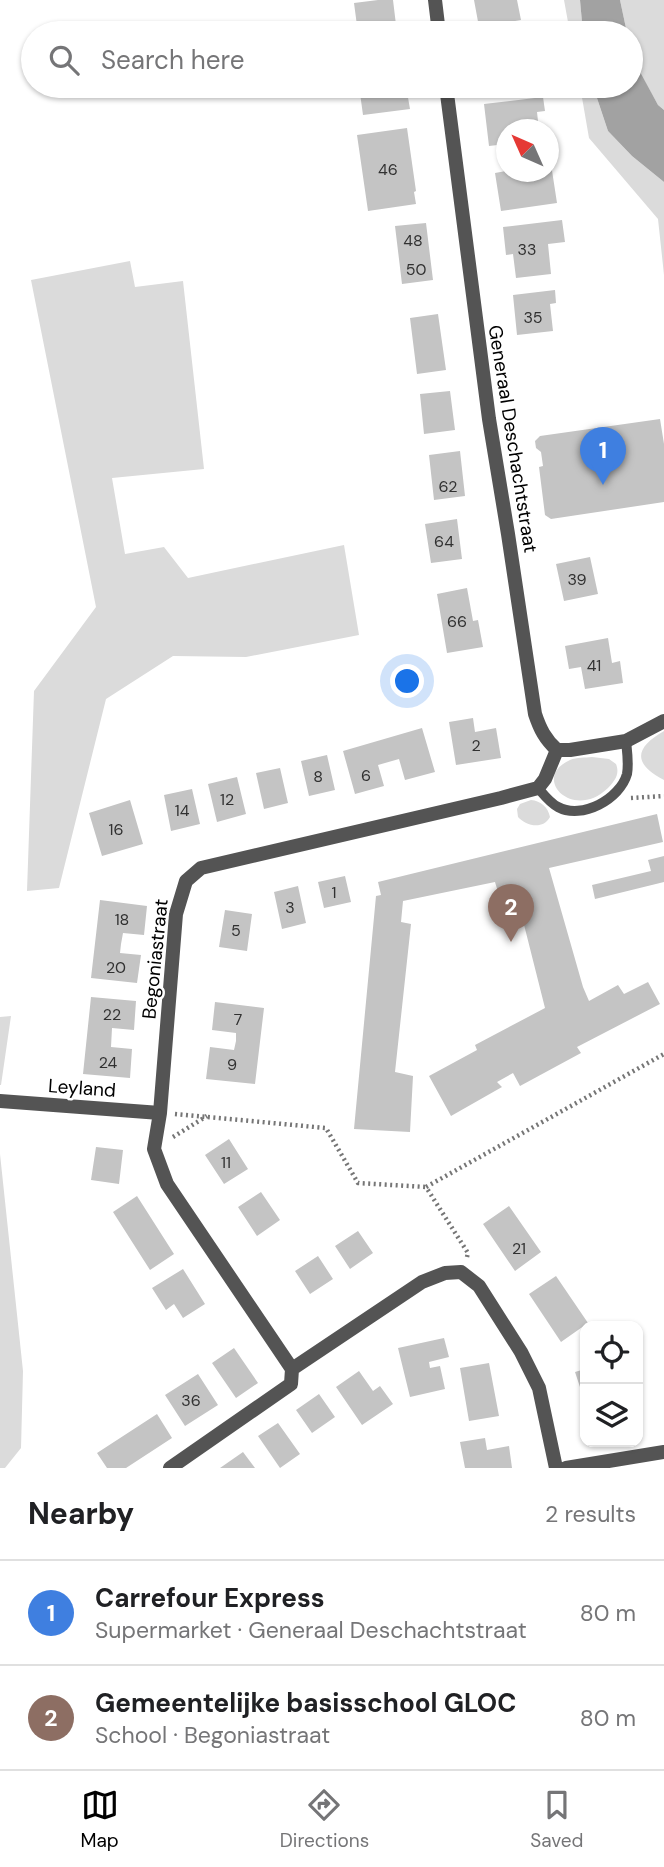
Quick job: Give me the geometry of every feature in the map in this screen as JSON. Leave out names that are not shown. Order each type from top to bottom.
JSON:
[{"type":"street","points":[[435,0],[438,21]]},
{"type":"street","name":"Generaal Deschachtstraat","points":[[448,98],[489,419],[535,714],[547,741],[557,750]]},
{"type":"street","points":[[538,788],[545,779],[557,750],[626,741],[664,721]]},
{"type":"street","name":"Begoniastraat","points":[[292,1368],[167,1184],[154,1149],[160,1113],[176,914],[186,881],[201,868],[538,788]]},
{"type":"street","name":"Leyland","points":[[0,1101],[160,1113]]},
{"type":"street","points":[[170,1468],[291,1384],[292,1368],[422,1282],[445,1273],[461,1272],[479,1286],[521,1352],[539,1388],[556,1468]]},
{"type":"street","points":[[566,1468],[664,1452]]},
{"type":"lane","points":[[538,788],[560,808],[572,810],[598,805],[617,792],[627,773],[626,741]]},
{"type":"path","points":[[609,799],[664,796]]},
{"type":"path","points":[[160,1113],[326,1128],[358,1183],[426,1187],[664,1054]]},
{"type":"path","points":[[154,1149],[208,1116]]},
{"type":"path","points":[[426,1187],[468,1253],[461,1272]]},
{"type":"shaded area","points":[[564,0],[580,0],[582,21],[568,21]]},
{"type":"shaded area","points":[[580,0],[620,0],[624,21],[582,21]]},
{"type":"shaded area","points":[[620,0],[664,0],[664,110],[658,105],[643,79],[643,21],[624,21]]},
{"type":"shaded area","points":[[643,77],[658,105],[664,110],[664,182],[632,156],[608,131],[597,98],[643,98]]},
{"type":"shaded area","points":[[582,98],[597,98],[608,131],[632,156],[664,182],[664,275],[658,219],[589,138]]},
{"type":"shaded area","points":[[130,261],[135,287],[183,281],[204,469],[112,478],[125,554],[164,547],[188,578],[344,545],[359,635],[246,657],[173,656],[106,699],[59,888],[27,891],[34,691],[96,607],[31,280]]},
{"type":"shaded area","points":[[664,731],[664,780],[647,768],[641,756],[647,744]]},
{"type":"shaded area","points":[[573,759],[609,759],[616,764],[617,774],[611,785],[595,797],[582,800],[570,799],[561,793],[555,786],[554,777],[559,768]]},
{"type":"shaded area","points":[[531,800],[541,803],[548,810],[550,817],[543,824],[525,823],[518,817],[517,809],[520,804]]},
{"type":"shaded area","points":[[11,1016],[1,1085],[0,1085],[0,1017]]},
{"type":"shaded area","points":[[0,1154],[23,1371],[21,1448],[5,1468],[0,1468]]},
{"type":"building","points":[[393,0],[396,21],[356,21],[354,3]]},
{"type":"building","points":[[474,0],[517,0],[521,20],[478,21]]},
{"type":"building","points":[[361,98],[408,98],[410,109],[363,115]]},
{"type":"building","points":[[543,98],[545,111],[537,112],[538,119],[496,119],[496,145],[489,146],[484,104]]},
{"type":"building","points":[[407,128],[416,204],[368,211],[357,135]]},
{"type":"building","points":[[496,182],[554,182],[557,203],[501,211]]},
{"type":"building","points":[[562,220],[565,242],[548,244],[551,274],[516,278],[513,254],[506,255],[503,227]]},
{"type":"building","points":[[426,223],[433,280],[402,284],[395,226]]},
{"type":"building","points":[[555,290],[556,303],[550,304],[553,331],[517,335],[513,295]]},
{"type":"building","points":[[438,314],[446,370],[417,374],[410,318]]},
{"type":"building","points":[[450,391],[455,430],[424,434],[420,394]]},
{"type":"building","points":[[660,419],[664,444],[664,502],[551,519],[545,515],[539,467],[543,466],[541,452],[536,448],[535,441],[540,436]]},
{"type":"building","points":[[460,451],[465,496],[434,500],[429,455]]},
{"type":"building","points":[[457,519],[462,559],[431,563],[425,524]]},
{"type":"building","points":[[590,557],[598,594],[564,601],[556,564]]},
{"type":"building","points":[[467,588],[473,621],[478,620],[483,647],[447,653],[437,594]]},
{"type":"building","points":[[608,638],[612,663],[620,661],[623,683],[585,689],[581,667],[569,669],[565,646]]},
{"type":"building","points":[[473,718],[475,732],[496,728],[501,758],[456,765],[449,722]]},
{"type":"building","points":[[422,728],[435,772],[405,780],[399,759],[378,765],[384,786],[355,794],[343,751]]},
{"type":"building","points":[[327,755],[335,790],[309,796],[301,761]]},
{"type":"building","points":[[280,768],[288,803],[264,809],[256,773]]},
{"type":"building","points":[[237,777],[246,814],[217,822],[208,784]]},
{"type":"building","points":[[192,789],[200,824],[171,831],[164,795]]},
{"type":"building","points":[[130,800],[143,844],[102,856],[89,813]]},
{"type":"building","points":[[657,814],[663,842],[549,868],[589,1001],[618,985],[624,994],[648,982],[660,1004],[577,1047],[581,1053],[520,1086],[513,1073],[497,1082],[502,1087],[451,1116],[429,1076],[477,1050],[475,1045],[545,1008],[515,889],[498,892],[495,882],[403,901],[401,922],[411,924],[395,1072],[413,1076],[410,1132],[354,1129],[376,896],[381,895],[378,882]]},
{"type":"building","points":[[664,856],[664,882],[595,899],[592,885],[651,871],[648,860]]},
{"type":"building","points":[[345,876],[351,902],[324,908],[318,882]]},
{"type":"building","points":[[298,886],[306,923],[282,929],[274,892]]},
{"type":"building","points":[[100,900],[147,906],[144,935],[123,933],[121,944],[120,953],[141,955],[137,983],[91,978]]},
{"type":"building","points":[[225,910],[252,914],[247,951],[219,947]]},
{"type":"building","points":[[91,997],[136,1001],[134,1030],[112,1028],[111,1047],[132,1049],[130,1078],[83,1074]]},
{"type":"building","points":[[215,1002],[264,1008],[255,1084],[206,1079],[210,1047],[234,1050],[236,1041],[236,1033],[212,1030]]},
{"type":"building","points":[[229,1139],[248,1169],[224,1184],[205,1155]]},
{"type":"building","points":[[96,1147],[123,1150],[119,1184],[91,1180]]},
{"type":"building","points":[[261,1192],[280,1220],[257,1236],[238,1207]]},
{"type":"building","points":[[137,1196],[174,1254],[150,1270],[113,1212]]},
{"type":"building","points":[[509,1206],[541,1252],[515,1271],[483,1224]]},
{"type":"building","points":[[358,1231],[373,1253],[350,1269],[335,1246]]},
{"type":"building","points":[[318,1256],[333,1279],[310,1294],[295,1271]]},
{"type":"building","points":[[183,1269],[205,1304],[183,1318],[174,1304],[166,1310],[152,1288]]},
{"type":"building","points":[[556,1276],[587,1321],[580,1321],[580,1329],[561,1342],[529,1294]]},
{"type":"building","points":[[444,1338],[449,1357],[429,1362],[430,1368],[440,1366],[445,1389],[410,1397],[398,1348]]},
{"type":"building","points":[[234,1348],[258,1383],[236,1398],[212,1363]]},
{"type":"building","points":[[489,1363],[499,1416],[469,1421],[460,1368]]},
{"type":"building","points":[[580,1370],[580,1387],[575,1372]]},
{"type":"building","points":[[359,1371],[373,1391],[380,1386],[393,1404],[362,1425],[336,1387]]},
{"type":"building","points":[[198,1374],[218,1405],[185,1426],[165,1395]]},
{"type":"building","points":[[319,1394],[335,1417],[312,1433],[296,1410]]},
{"type":"building","points":[[157,1414],[172,1438],[126,1468],[107,1468],[97,1453]]},
{"type":"building","points":[[278,1423],[300,1454],[280,1468],[258,1436]]},
{"type":"building","points":[[485,1438],[487,1450],[509,1446],[512,1468],[465,1468],[460,1442]]},
{"type":"building","points":[[243,1452],[255,1468],[220,1468]]},
{"type":"place","name":"Carrefour Express","points":[[603,485]]},
{"type":"place","name":"Gemeentelijke basisschool GLOC","points":[[511,942]]}]
